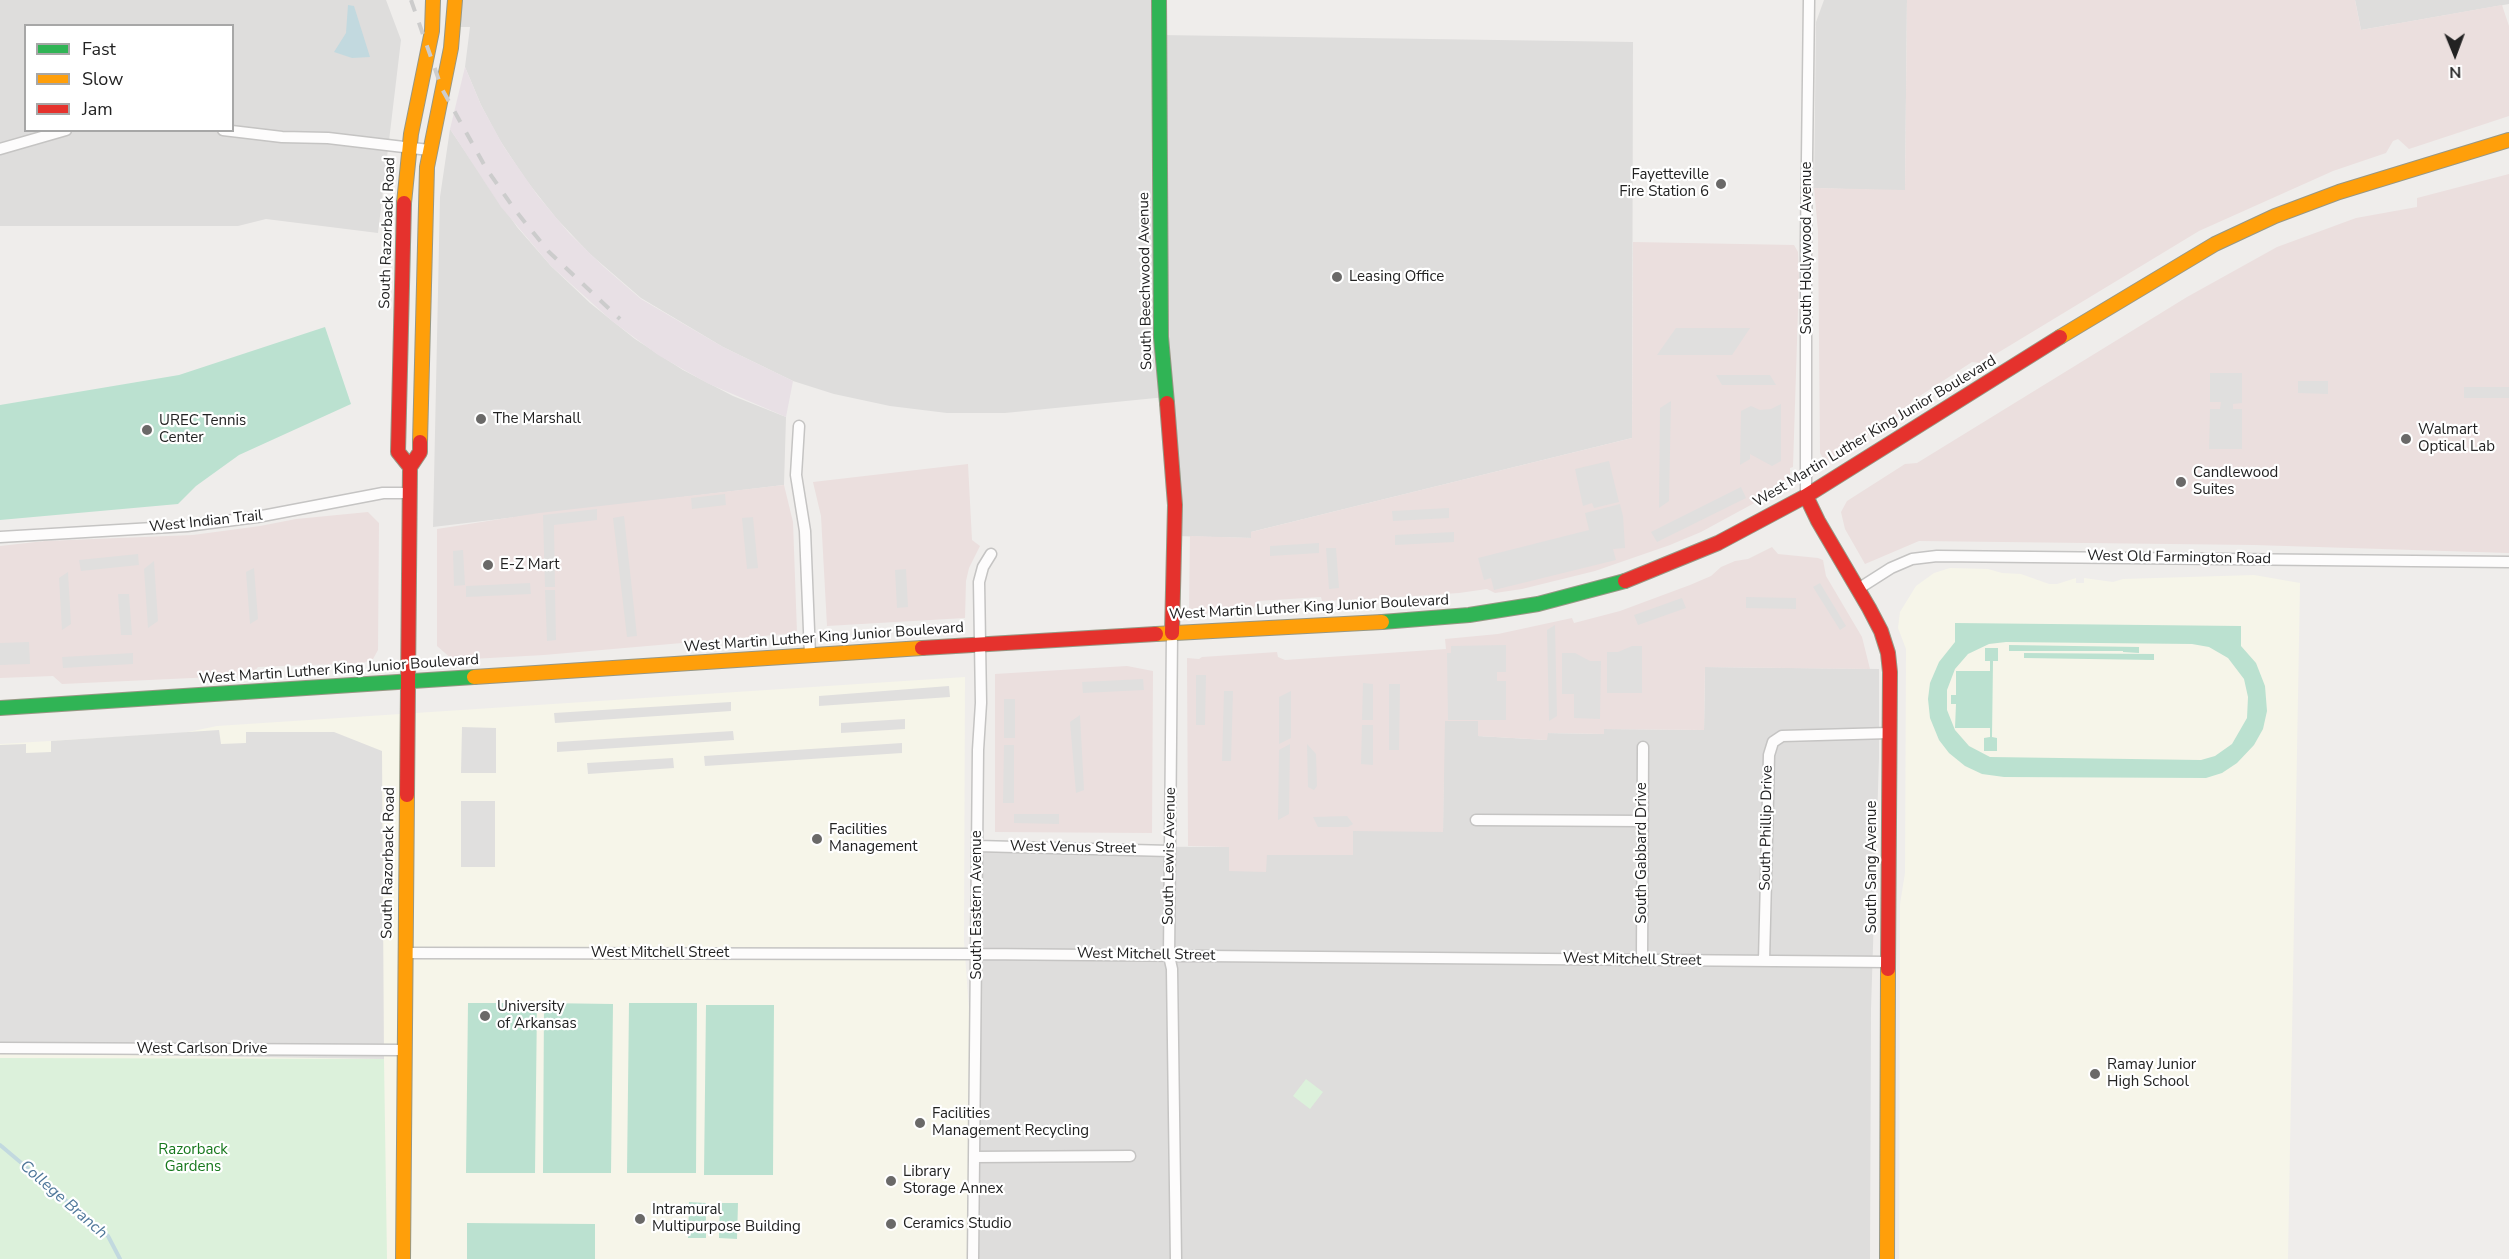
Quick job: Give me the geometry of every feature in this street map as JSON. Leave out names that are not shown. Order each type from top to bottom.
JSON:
[{"type":"main road","name":"South Razorback Road","points":[[410,467],[398,452],[403,215],[409,148],[430,46],[433,0]]},
{"type":"main road","name":"South Razorback Road","points":[[403,1259],[410,467],[420,452],[425,197],[429,150],[451,48],[455,0]]},
{"type":"main road","name":"South Beechwood Avenue","points":[[1159,0],[1161,337],[1175,505],[1172,633]]},
{"type":"main road","name":"West Martin Luther King Junior Boulevard","points":[[0,708],[810,655],[1390,622],[1469,615],[1538,604],[1603,588],[1648,573],[1718,543],[1806,495],[2140,287],[2215,244],[2275,216],[2339,192],[2509,140]]},
{"type":"main road","name":"South Sang Avenue","points":[[1806,495],[1818,521],[1881,631],[1888,653],[1887,1259]]},
{"type":"street","name":"South Hollywood Avenue","points":[[1806,495],[1809,0]]},
{"type":"street","points":[[234,131],[282,137],[328,138],[429,150]]},
{"type":"street","points":[[0,149],[59,132]]},
{"type":"street","points":[[799,426],[796,475],[806,531],[810,655]]},
{"type":"street","name":"West Indian Trail","points":[[0,537],[187,526],[246,519],[383,493],[410,493]]},
{"type":"street","name":"South Eastern Avenue","points":[[973,1259],[978,750],[981,703],[979,582],[983,567],[991,554]]},
{"type":"street","name":"West Old Farmington Road","points":[[1858,589],[1891,568],[1911,559],[1937,556],[2509,562]]},
{"type":"street","name":"South Lewis Avenue","points":[[1172,633],[1169,956],[1172,969],[1176,1259]]},
{"type":"street","name":"South Phillip Drive","points":[[1764,961],[1769,755],[1773,742],[1782,736],[1889,733]]},
{"type":"street","name":"South Gabbard Drive","points":[[1642,747],[1642,960]]},
{"type":"street","points":[[1476,820],[1642,821]]},
{"type":"street","name":"West Venus Street","points":[[977,846],[1170,850]]},
{"type":"street","name":"West Mitchell Street","points":[[405,953],[977,954],[1888,962]]},
{"type":"street","name":"West Carlson Drive","points":[[0,1048],[404,1050]]},
{"type":"street","points":[[974,1157],[1130,1156]]},
{"type":"shaded area","points":[[0,0],[386,0],[401,40],[378,233],[266,219],[238,226],[0,226]]},
{"type":"shaded area","points":[[455,0],[1159,0],[1160,35],[1633,42],[1632,438],[1251,532],[1251,538],[1175,536],[1166,397],[1005,413],[947,413],[890,406],[834,394],[793,381],[723,347],[641,298],[590,254],[556,218],[526,180],[499,139],[465,67],[470,27],[454,27]]},
{"type":"shaded area","points":[[1824,0],[1907,0],[1905,191],[1814,188],[1816,22]]},
{"type":"shaded area","points":[[1907,0],[2355,0],[2361,30],[2502,5],[2509,26],[2509,116],[2409,149],[2398,139],[2393,141],[2386,153],[2333,171],[2199,231],[1981,363],[1972,362],[1912,401],[1905,413],[1828,460],[1824,460],[1820,453],[1818,231],[1814,188],[1905,190]]},
{"type":"shaded area","points":[[2355,0],[2509,0],[2509,4],[2361,30]]},
{"type":"shaded area","points":[[465,67],[481,105],[504,147],[538,196],[569,233],[641,299],[723,347],[793,381],[786,417],[707,383],[658,355],[612,321],[551,266],[501,207],[450,129]]},
{"type":"shaded area","name":"The Marshall","points":[[450,129],[517,227],[551,266],[590,303],[635,339],[683,370],[733,396],[786,417],[784,485],[433,527],[440,197]]},
{"type":"shaded area","points":[[2509,174],[2509,553],[2254,545],[1919,541],[1865,564],[1845,529],[1841,512],[1847,501],[1905,464],[1917,463],[2187,297],[2277,247],[2356,218],[2417,207],[2417,198]]},
{"type":"shaded area","points":[[1633,242],[1794,245],[1798,252],[1799,279],[1793,467],[1790,468],[1790,475],[1782,488],[1701,532],[1670,545],[1595,571],[1522,589],[1495,593],[1487,589],[1369,599],[1322,601],[1321,597],[1258,601],[1251,612],[1195,614],[1189,608],[1190,536],[1251,538],[1251,532],[1632,438]]},
{"type":"shaded area","points":[[1676,328],[1750,328],[1732,355],[1657,355]]},
{"type":"shaded area","points":[[2210,373],[2242,373],[2242,403],[2233,404],[2233,409],[2242,409],[2242,449],[2209,449],[2210,409],[2220,409],[2221,402],[2210,402]]},
{"type":"shaded area","points":[[1716,375],[1770,375],[1776,385],[1722,385]]},
{"type":"shaded area","points":[[2298,381],[2328,381],[2328,394],[2298,393]]},
{"type":"shaded area","points":[[2464,387],[2509,387],[2509,398],[2464,398]]},
{"type":"shaded area","points":[[1671,401],[1669,501],[1659,508],[1660,408]]},
{"type":"shaded area","points":[[1781,404],[1781,461],[1772,466],[1750,454],[1750,459],[1740,465],[1741,411],[1751,406],[1760,410],[1771,409]]},
{"type":"shaded area","points":[[1609,461],[1619,502],[1594,508],[1592,503],[1583,506],[1575,469]]},
{"type":"shaded area","points":[[968,464],[972,540],[980,546],[969,568],[966,581],[965,618],[827,626],[821,516],[813,482]]},
{"type":"shaded area","points":[[784,485],[793,522],[797,633],[544,655],[453,660],[437,646],[437,529],[539,513]]},
{"type":"shaded area","points":[[1741,487],[1746,498],[1657,542],[1651,532]]},
{"type":"shaded area","points":[[725,494],[726,505],[692,509],[691,498]]},
{"type":"shaded area","points":[[1620,504],[1625,548],[1613,549],[1616,560],[1494,590],[1491,578],[1484,580],[1478,558],[1589,530],[1585,513]]},
{"type":"shaded area","points":[[1449,508],[1449,518],[1393,521],[1392,511]]},
{"type":"shaded area","points":[[597,509],[597,520],[554,525],[555,587],[545,587],[543,515]]},
{"type":"shaded area","points":[[368,512],[379,523],[378,650],[373,659],[363,663],[258,667],[252,674],[214,677],[62,684],[53,676],[0,678],[0,546],[45,541],[193,535],[296,519]]},
{"type":"shaded area","points":[[624,516],[637,636],[627,637],[613,518]]},
{"type":"shaded area","points":[[753,517],[758,568],[747,569],[742,518]]},
{"type":"shaded area","points":[[1454,532],[1454,542],[1395,545],[1395,535]]},
{"type":"shaded area","points":[[1319,543],[1319,553],[1270,556],[1270,546]]},
{"type":"shaded area","points":[[1772,547],[1778,554],[1823,560],[1826,576],[1862,637],[1870,669],[1705,667],[1704,730],[1604,729],[1604,734],[1548,733],[1547,740],[1478,736],[1478,721],[1445,721],[1443,832],[1353,831],[1353,855],[1267,855],[1266,872],[1229,871],[1229,847],[1188,846],[1187,658],[1277,652],[1278,657],[1285,660],[1446,649],[1445,639],[1498,634],[1572,618],[1574,623],[1620,611],[1690,585],[1711,576],[1721,567],[1748,559]]},
{"type":"shaded area","points":[[1326,548],[1336,548],[1339,588],[1329,589]]},
{"type":"shaded area","points":[[463,550],[465,585],[454,586],[453,551]]},
{"type":"shaded area","points":[[138,554],[139,565],[81,571],[79,560]]},
{"type":"shaded area","points":[[154,561],[158,621],[148,628],[144,569]]},
{"type":"shaded area","points":[[254,568],[258,619],[250,624],[246,572]]},
{"type":"shaded area","name":"Ramay Junior High School","points":[[1950,568],[1988,569],[2002,573],[2021,574],[2049,584],[2076,578],[2076,583],[2084,583],[2084,578],[2113,582],[2123,579],[2254,575],[2300,583],[2288,1259],[1899,1259],[1900,904],[1905,873],[1906,649],[1898,628],[1900,612],[1916,586],[1934,573]]},
{"type":"shaded area","points":[[906,569],[908,607],[897,608],[895,570]]},
{"type":"shaded area","points":[[68,572],[71,624],[62,630],[59,578]]},
{"type":"shaded area","points":[[530,583],[531,594],[466,597],[466,586]]},
{"type":"shaded area","points":[[1820,583],[1846,626],[1840,630],[1813,587]]},
{"type":"shaded area","points":[[545,590],[555,590],[556,640],[547,641]]},
{"type":"shaded area","points":[[118,594],[129,594],[132,635],[121,635]]},
{"type":"shaded area","points":[[1746,597],[1796,598],[1796,609],[1746,608]]},
{"type":"shaded area","points":[[1682,598],[1686,608],[1638,625],[1634,615]]},
{"type":"shaded area","points":[[1555,625],[1557,716],[1549,721],[1547,630]]},
{"type":"shaded area","points":[[29,642],[30,664],[0,665],[0,643]]},
{"type":"shaded area","points":[[1506,645],[1506,672],[1497,672],[1497,681],[1506,681],[1506,720],[1448,720],[1447,653],[1451,653],[1451,646]]},
{"type":"shaded area","points":[[1632,646],[1642,646],[1642,693],[1607,693],[1607,652],[1618,652]]},
{"type":"shaded area","points":[[133,653],[133,664],[63,668],[62,657]]},
{"type":"shaded area","points":[[1562,653],[1575,653],[1590,661],[1601,661],[1600,719],[1574,718],[1574,694],[1562,694]]},
{"type":"shaded area","points":[[1127,666],[1153,671],[1152,833],[995,832],[995,674]]},
{"type":"shaded area","points":[[1705,667],[1879,669],[1879,758],[1871,1009],[1870,1259],[973,1259],[977,846],[1229,847],[1229,871],[1266,871],[1266,855],[1352,855],[1353,831],[1443,831],[1444,721],[1478,721],[1478,736],[1547,740],[1547,733],[1603,734],[1604,729],[1704,730]]},
{"type":"shaded area","points":[[1196,675],[1206,675],[1205,725],[1196,725]]},
{"type":"shaded area","name":"University of Arkansas","points":[[965,677],[964,941],[975,1092],[973,1259],[0,1259],[0,744],[183,733],[217,726]]},
{"type":"shaded area","points":[[1143,679],[1144,690],[1083,693],[1082,682]]},
{"type":"shaded area","points":[[1363,683],[1373,684],[1373,720],[1362,720]]},
{"type":"shaded area","points":[[1389,684],[1400,684],[1399,750],[1389,750]]},
{"type":"shaded area","points":[[949,686],[950,697],[819,706],[819,696]]},
{"type":"shaded area","points":[[1224,691],[1233,691],[1231,761],[1222,761]]},
{"type":"shaded area","points":[[1291,691],[1291,738],[1279,744],[1279,697]]},
{"type":"shaded area","points":[[1004,699],[1015,699],[1015,738],[1004,738]]},
{"type":"shaded area","points":[[731,702],[731,711],[555,723],[554,713]]},
{"type":"shaded area","points":[[1080,715],[1084,790],[1076,793],[1070,722]]},
{"type":"shaded area","points":[[905,719],[905,729],[841,733],[841,723]]},
{"type":"shaded area","points":[[1362,725],[1373,725],[1373,765],[1361,764]]},
{"type":"shaded area","points":[[462,727],[496,728],[496,773],[461,773]]},
{"type":"shaded area","points":[[219,730],[221,744],[246,743],[246,732],[334,732],[382,751],[384,1059],[0,1053],[0,745],[26,744],[26,753],[51,752],[51,741]]},
{"type":"shaded area","points":[[733,731],[734,740],[557,752],[557,742]]},
{"type":"shaded area","points":[[902,743],[902,753],[705,766],[704,756]]},
{"type":"shaded area","points":[[1290,744],[1289,814],[1278,820],[1279,750]]},
{"type":"shaded area","points":[[1307,744],[1316,754],[1317,786],[1314,790],[1308,787]]},
{"type":"shaded area","points":[[1004,745],[1014,745],[1014,803],[1003,803]]},
{"type":"shaded area","points":[[673,758],[674,768],[588,774],[587,763]]},
{"type":"shaded area","points":[[461,801],[495,801],[495,867],[461,867]]},
{"type":"shaded area","points":[[1014,814],[1059,814],[1059,824],[1014,823]]},
{"type":"shaded area","points":[[1347,816],[1353,824],[1348,827],[1318,827],[1313,817]]},
{"type":"green space","name":"UREC Tennis Center","points":[[325,327],[351,404],[239,455],[196,486],[178,504],[0,520],[0,405],[179,375]]},
{"type":"green space","points":[[1955,623],[2241,626],[2241,646],[2256,663],[2265,686],[2267,711],[2263,729],[2254,745],[2237,763],[2222,773],[2206,778],[2004,777],[1982,774],[1965,766],[1949,753],[1939,740],[1930,718],[1928,699],[1930,683],[1939,662],[1955,642]],"holes":[[[2006,642],[2192,644],[2209,647],[2228,658],[2244,679],[2248,697],[2247,718],[2232,744],[2215,756],[2201,760],[1990,757],[1969,746],[1955,730],[1947,710],[1947,690],[1955,669],[1968,654],[1989,644]]]},
{"type":"green space","points":[[2009,645],[2139,647],[2139,653],[2009,651]]},
{"type":"green space","points":[[1985,648],[1998,648],[1998,661],[1993,661],[1992,737],[1997,738],[1997,751],[1984,751],[1984,738],[1990,737],[1990,728],[1955,728],[1956,704],[1951,704],[1951,695],[1956,695],[1956,671],[1990,671],[1990,661],[1985,661]]},
{"type":"green space","points":[[2024,653],[2154,654],[2154,660],[2024,658]]},
{"type":"green space","points":[[468,1003],[537,1003],[535,1173],[466,1173]]},
{"type":"green space","points":[[544,1003],[613,1004],[611,1173],[543,1173]]},
{"type":"green space","points":[[629,1003],[697,1003],[696,1173],[627,1173]]},
{"type":"green space","points":[[706,1005],[774,1005],[773,1175],[704,1175]]},
{"type":"green space","name":"Razorback Gardens","points":[[0,1058],[384,1059],[387,1259],[0,1259]]},
{"type":"green space","points":[[1306,1079],[1323,1092],[1310,1109],[1293,1096]]},
{"type":"green space","points":[[689,1202],[706,1203],[706,1238],[688,1238]]},
{"type":"green space","points":[[720,1203],[738,1203],[737,1239],[719,1238]]},
{"type":"green space","points":[[467,1223],[595,1224],[595,1259],[467,1259]]},
{"type":"water","points":[[348,5],[354,6],[370,57],[352,58],[334,52],[346,33]]},
{"type":"waterway","name":"College Branch","points":[[0,1145],[108,1236],[120,1259]]},
{"type":"railway","points":[[411,0],[442,89],[486,168],[515,210],[549,252],[620,319]]},
{"type":"traffic: fast","points":[[1159,0],[1161,337],[1167,403]]},
{"type":"traffic: fast","points":[[1382,622],[1469,615],[1538,604],[1625,581]]},
{"type":"traffic: fast","points":[[0,708],[474,677]]},
{"type":"traffic: slow","points":[[404,203],[411,134],[432,31],[433,0]]},
{"type":"traffic: slow","points":[[420,442],[427,167],[451,48],[455,0]]},
{"type":"traffic: slow","points":[[2060,337],[2215,244],[2275,216],[2339,192],[2509,140]]},
{"type":"traffic: slow","points":[[1156,634],[1382,622]]},
{"type":"traffic: slow","points":[[474,677],[922,648]]},
{"type":"traffic: slow","points":[[403,1259],[407,795]]},
{"type":"traffic: slow","points":[[1887,1259],[1888,969]]},
{"type":"traffic: jam","points":[[404,203],[398,452],[410,467]]},
{"type":"traffic: jam","points":[[1625,581],[1718,543],[1806,496],[2060,337]]},
{"type":"traffic: jam","points":[[1167,403],[1175,505],[1172,633]]},
{"type":"traffic: jam","points":[[407,795],[410,467],[420,452],[420,442]]},
{"type":"traffic: jam","points":[[1806,496],[1869,608],[1881,631],[1888,653],[1890,672],[1888,969]]},
{"type":"traffic: jam","points":[[922,648],[1156,634]]},
{"type":"place","name":"Fayetteville Fire Station 6","points":[[1721,184]]},
{"type":"place","name":"Leasing Office","points":[[1337,277]]},
{"type":"place","name":"The Marshall","points":[[481,419]]},
{"type":"place","name":"UREC Tennis Center","points":[[147,430]]},
{"type":"place","name":"Walmart Optical Lab","points":[[2406,439]]},
{"type":"place","name":"Candlewood Suites","points":[[2181,482]]},
{"type":"place","name":"E-Z Mart","points":[[488,565]]},
{"type":"place","name":"Facilities Management","points":[[817,839]]},
{"type":"place","name":"University of Arkansas","points":[[485,1016]]},
{"type":"place","name":"Ramay Junior High School","points":[[2095,1074]]},
{"type":"place","name":"Facilities Management Recycling","points":[[920,1123]]},
{"type":"place","name":"Library Storage Annex","points":[[891,1181]]},
{"type":"place","name":"Intramural Multipurpose Building","points":[[640,1219]]},
{"type":"place","name":"Ceramics Studio","points":[[891,1224]]}]
